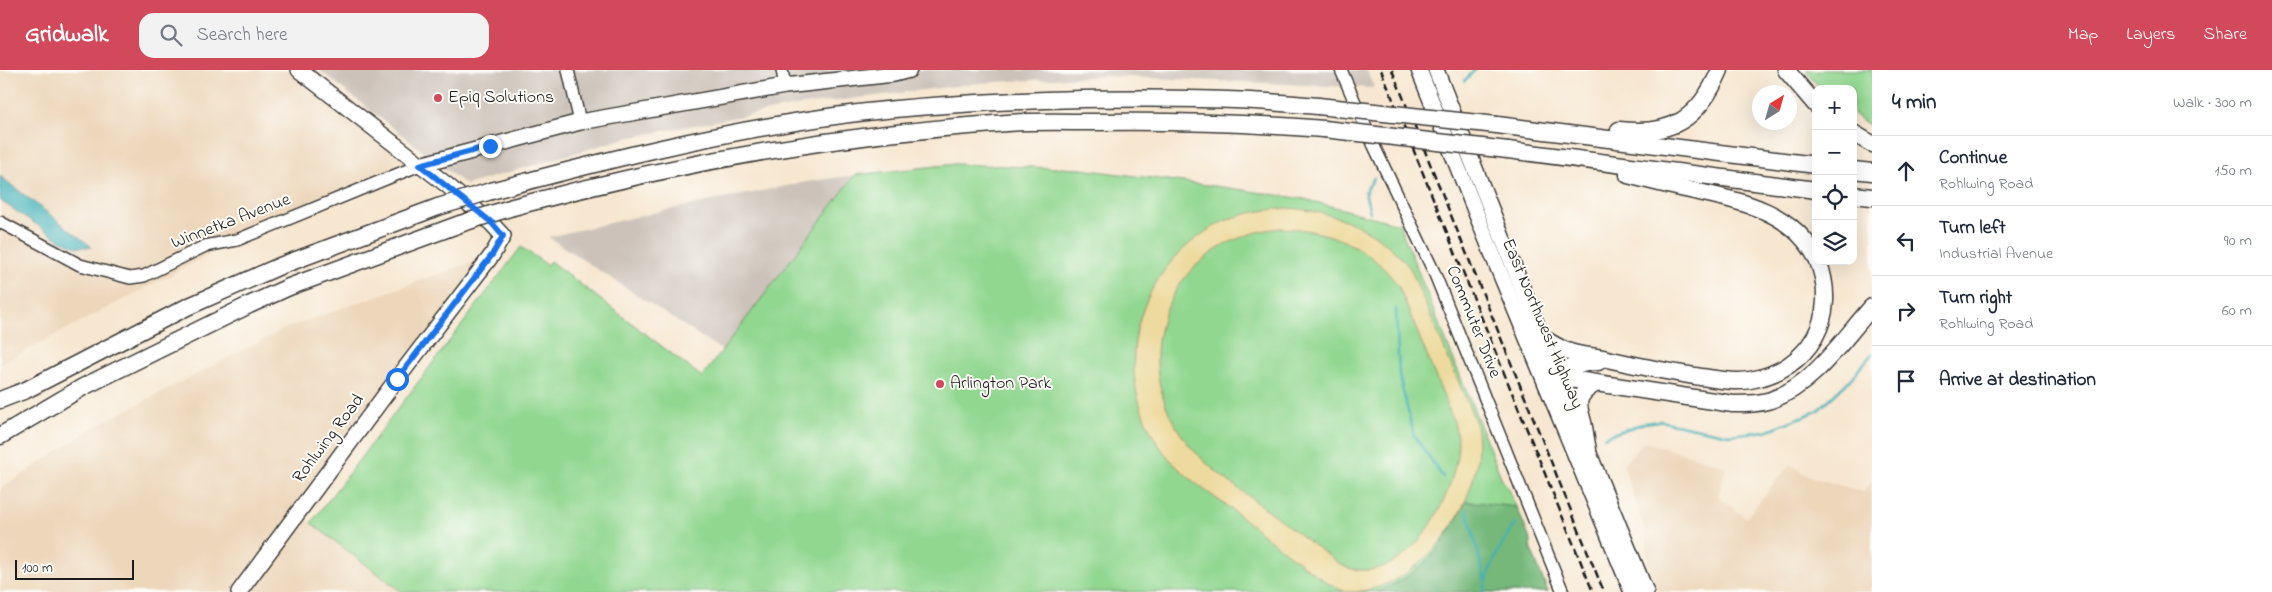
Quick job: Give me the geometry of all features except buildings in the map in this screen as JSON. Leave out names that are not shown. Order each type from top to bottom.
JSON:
[{"type":"highway","points":[[1522,128],[1568,125],[1634,132],[1668,128],[1680,122],[1706,100],[1720,70]]},
{"type":"highway","points":[[1786,70],[1812,100]]},
{"type":"highway","points":[[0,406],[26,390],[187,307],[280,266],[438,207],[491,191],[654,149],[796,122],[879,110],[1022,100],[1114,98],[1259,100],[1497,125],[1812,164]]},
{"type":"highway","points":[[0,436],[83,387],[195,330],[289,287],[460,224],[588,186],[701,163],[827,141],[922,130],[1009,123],[1192,121],[1324,129],[1508,150],[1812,189]]},
{"type":"highway","points":[[1857,135],[1872,144]]},
{"type":"highway","points":[[1538,155],[1745,203],[1785,220],[1802,235],[1812,251]]},
{"type":"highway","points":[[1857,170],[1872,172]]},
{"type":"highway","points":[[1857,195],[1872,197]]},
{"type":"highway","points":[[1543,338],[1569,352],[1630,365],[1731,381],[1749,381],[1764,377],[1788,366],[1810,346],[1823,321],[1825,289],[1823,273],[1820,265]]},
{"type":"highway","points":[[1536,357],[1557,376],[1595,384],[1733,404],[1759,403],[1772,400],[1798,387],[1809,378],[1872,307]]},
{"type":"highway","points":[[1551,394],[1553,382],[1557,376],[1585,362],[1630,365]]},
{"type":"highway","points":[[1588,450],[1583,422],[1578,410],[1579,401],[1588,388],[1595,384]]},
{"type":"highway","points":[[0,447],[55,411],[83,387]]},
{"type":"highway","points":[[0,400],[26,390]]},
{"type":"main road","points":[[299,70],[420,165],[580,122],[784,86],[894,74],[909,70]]},
{"type":"main road","name":"East Northwest Highway","points":[[1420,70],[1498,268],[1551,394],[1637,586]]},
{"type":"main road","name":"East Northwest Highway","points":[[1436,70],[1483,193],[1588,450],[1637,586]]},
{"type":"main road","name":"Rohlwing Road","points":[[239,592],[397,379],[492,255],[503,236],[491,222],[420,165]]},
{"type":"street","points":[[568,70],[580,122]]},
{"type":"street","points":[[782,70],[784,86]]},
{"type":"street","name":"Commuter Drive","points":[[1341,70],[1374,146],[1434,272],[1563,592]]},
{"type":"street","name":"Winnetka Avenue","points":[[0,222],[80,265],[130,278],[144,276],[205,246],[236,240],[420,165]]},
{"type":"shaded area","points":[[0,70],[299,70],[420,165],[237,240],[0,364]]},
{"type":"shaded area","points":[[319,70],[1367,70],[1374,88],[1106,76],[979,83],[795,106],[626,138],[466,185]]},
{"type":"shaded area","points":[[855,175],[723,351],[548,237],[662,211],[806,182]]},
{"type":"shaded area","points":[[492,255],[239,592],[0,592],[0,489],[96,426],[286,328]]},
{"type":"shaded area","points":[[1644,442],[1726,466],[1718,496],[1746,518],[1790,464],[1808,476],[1863,492],[1872,481],[1872,592],[1659,592],[1647,563],[1647,538],[1623,464]]},
{"type":"shaded area","points":[[303,516],[311,523],[402,592],[246,592]]},
{"type":"green space","points":[[1806,70],[1872,70],[1872,127],[1857,117],[1857,85],[1817,85]]},
{"type":"green space","name":"Arlington Park","points":[[955,164],[1081,169],[1222,187],[1304,199],[1399,224],[1503,482],[1507,486],[1531,542],[1530,547],[1548,592],[402,592],[311,523],[521,247],[547,265],[550,261],[702,377],[855,175]]},
{"type":"green space","points":[[1466,501],[1517,507],[1548,592],[1377,592],[1408,576],[1431,556],[1441,545]]},
{"type":"sand","points":[[1288,208],[1340,218],[1371,233],[1398,254],[1410,268],[1476,423],[1478,446],[1475,470],[1468,495],[1456,520],[1440,543],[1420,562],[1398,578],[1374,588],[1348,592],[1327,583],[1191,480],[1173,463],[1158,444],[1143,414],[1135,384],[1134,353],[1139,323],[1150,294],[1166,268],[1188,245],[1223,222],[1241,215]],"holes":[[[1281,228],[1298,229],[1332,237],[1362,251],[1376,261],[1399,287],[1454,422],[1458,439],[1456,463],[1449,486],[1439,510],[1426,532],[1409,551],[1390,564],[1368,570],[1345,567],[1232,484],[1200,457],[1185,439],[1173,420],[1164,400],[1159,379],[1157,357],[1159,335],[1165,313],[1175,292],[1195,267],[1220,247],[1250,234]]]},
{"type":"water","points":[[0,176],[92,247],[76,247],[60,240],[2,202],[0,200]]},
{"type":"waterway","points":[[1464,81],[1475,70]]},
{"type":"waterway","points":[[1370,212],[1365,192],[1374,178]]},
{"type":"waterway","points":[[1396,309],[1399,375],[1414,436],[1443,477]]},
{"type":"waterway","points":[[1604,437],[1644,423],[1660,421],[1729,435],[1766,431],[1817,411],[1846,384],[1872,354]]},
{"type":"waterway","points":[[1467,510],[1485,580]]},
{"type":"waterway","points":[[1484,592],[1496,556],[1516,523]]},
{"type":"railway","points":[[1381,70],[1593,592]]},
{"type":"railway","points":[[1392,70],[1604,592]]},
{"type":"place","name":"Epiq Solutions","points":[[438,98]]},
{"type":"place","name":"Arlington Park","points":[[940,384]]},
{"type":"route","points":[[397,379],[492,255],[503,236],[491,222],[420,165],[490,146]]}]
